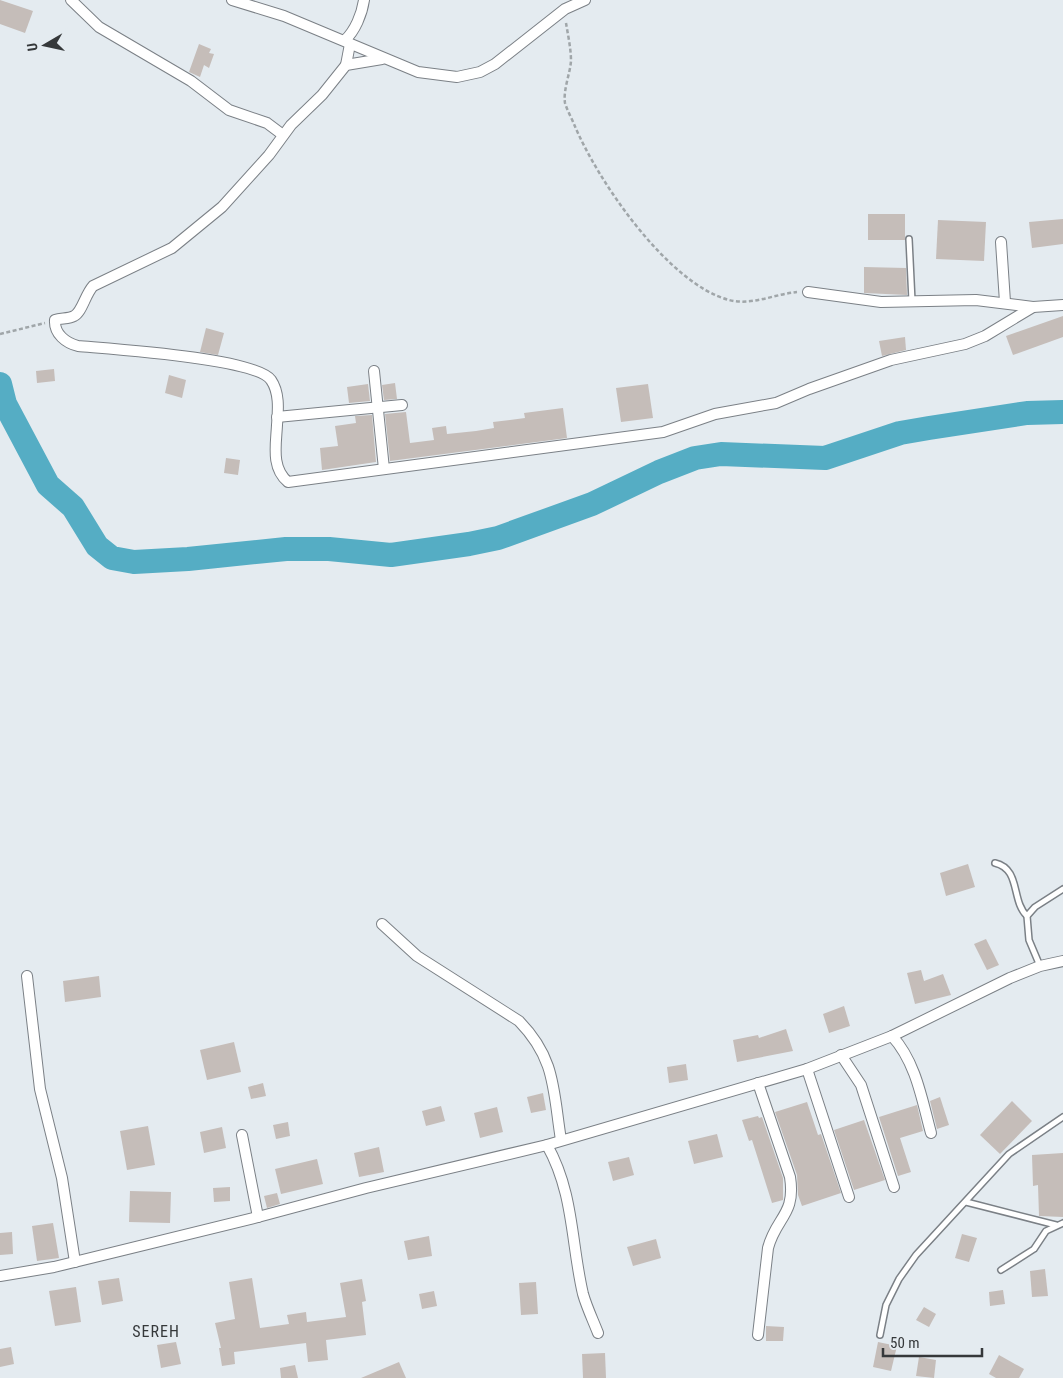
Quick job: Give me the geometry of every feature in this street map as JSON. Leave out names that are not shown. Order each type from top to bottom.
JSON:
[{"type":"street","points":[[71,0],[99,27],[191,81],[229,110],[267,123],[283,135]]},
{"type":"street","points":[[232,0],[284,16],[348,42],[382,59],[418,72],[439,76],[470,75],[496,64],[565,9],[585,0]]},
{"type":"street","points":[[364,0],[363,10],[349,36],[346,64],[322,96],[283,135],[251,177],[222,207],[172,248],[93,286],[86,293],[79,312],[73,318],[54,320],[54,326],[63,340],[78,346],[230,363],[264,374],[274,386],[276,394],[276,464],[282,477],[288,482],[663,432],[714,414],[776,403],[809,388],[891,360],[965,344],[985,336],[1033,307]]},
{"type":"street","points":[[346,64],[382,59]]},
{"type":"street","points":[[1001,242],[1005,302]]},
{"type":"street","points":[[808,292],[881,302],[976,300],[1005,302],[1033,307],[1063,305]]},
{"type":"street","points":[[374,372],[384,469]]},
{"type":"street","points":[[277,417],[402,405]]},
{"type":"street","points":[[382,924],[417,956],[519,1021],[533,1035],[547,1059],[561,1140]]},
{"type":"street","points":[[0,1276],[75,1262],[258,1218],[366,1188],[547,1145],[758,1084],[807,1069],[892,1036],[962,1001],[1040,966],[1063,962]]},
{"type":"street","points":[[27,976],[40,1089],[62,1178],[75,1262]]},
{"type":"street","points":[[892,1036],[903,1047],[912,1068],[931,1133]]},
{"type":"street","points":[[841,1055],[861,1085],[894,1187]]},
{"type":"street","points":[[807,1069],[849,1197]]},
{"type":"street","points":[[758,1084],[790,1177],[792,1190],[791,1204],[770,1238],[758,1335]]},
{"type":"street","points":[[242,1136],[258,1218]]},
{"type":"street","points":[[547,1145],[564,1186],[576,1240],[583,1292],[598,1334]]},
{"type":"lane","points":[[908,239],[912,302]]},
{"type":"lane","points":[[995,863],[1003,865],[1010,872],[1018,902],[1027,916],[1029,940],[1040,966]]},
{"type":"lane","points":[[1027,916],[1034,907],[1063,889]]},
{"type":"lane","points":[[880,1335],[886,1305],[899,1279],[916,1256],[1009,1154],[1063,1118]]},
{"type":"lane","points":[[966,1202],[1056,1225]]},
{"type":"lane","points":[[1001,1270],[1034,1249],[1046,1231],[1063,1223]]},
{"type":"path","points":[[565,9],[571,60],[565,102],[586,150],[605,182],[639,229],[675,268],[706,291],[730,300],[747,302],[779,293],[808,292]]},
{"type":"path","points":[[0,334],[54,320]]},
{"type":"building","points":[[0,0],[33,11],[25,33],[0,24]]},
{"type":"building","points":[[199,44],[211,49],[209,53],[214,54],[209,68],[204,65],[200,77],[189,72]]},
{"type":"building","points":[[868,214],[905,214],[905,240],[868,240]]},
{"type":"building","points":[[1063,219],[1063,244],[1032,248],[1029,222]]},
{"type":"building","points":[[938,220],[986,222],[984,261],[936,259]]},
{"type":"building","points":[[864,267],[906,268],[907,295],[864,293]]},
{"type":"building","points":[[1063,316],[1063,337],[1013,355],[1006,336]]},
{"type":"building","points":[[206,328],[224,333],[218,355],[200,352]]},
{"type":"building","points":[[905,337],[906,350],[882,356],[879,341]]},
{"type":"building","points":[[54,369],[55,381],[37,383],[36,371]]},
{"type":"building","points":[[169,375],[186,380],[182,398],[165,393]]},
{"type":"building","points":[[395,383],[397,399],[384,400],[382,385]]},
{"type":"building","points":[[368,384],[370,401],[349,403],[347,387]]},
{"type":"building","points":[[648,384],[653,418],[621,422],[616,388]]},
{"type":"building","points":[[563,408],[567,438],[390,461],[385,414],[406,412],[410,443],[434,440],[432,428],[446,426],[447,434],[476,431],[494,428],[493,422],[525,418],[524,413]]},
{"type":"building","points":[[372,415],[376,462],[322,470],[320,448],[338,446],[335,426],[356,423],[355,416]]},
{"type":"building","points":[[226,458],[240,460],[238,475],[224,473]]},
{"type":"building","points":[[968,864],[975,887],[946,896],[940,873]]},
{"type":"building","points":[[986,939],[999,965],[987,970],[974,944]]},
{"type":"building","points":[[921,970],[924,981],[943,974],[951,995],[915,1004],[907,973]]},
{"type":"building","points":[[99,976],[101,997],[65,1002],[63,981]]},
{"type":"building","points":[[844,1006],[850,1026],[829,1033],[823,1014]]},
{"type":"building","points":[[786,1029],[793,1051],[737,1062],[733,1040],[758,1035],[759,1038]]},
{"type":"building","points":[[234,1042],[241,1072],[207,1080],[200,1050]]},
{"type":"building","points":[[686,1064],[688,1080],[669,1083],[667,1067]]},
{"type":"building","points":[[263,1083],[266,1096],[251,1099],[248,1087]]},
{"type":"building","points":[[543,1093],[546,1110],[531,1113],[527,1097]]},
{"type":"building","points":[[940,1097],[949,1125],[937,1129],[930,1101]]},
{"type":"building","points":[[1012,1101],[1032,1121],[1000,1154],[980,1135]]},
{"type":"building","points":[[807,1102],[818,1135],[821,1134],[841,1193],[802,1206],[798,1195],[797,1175],[775,1112]]},
{"type":"building","points":[[917,1105],[923,1131],[900,1138],[911,1172],[898,1176],[879,1117]]},
{"type":"building","points":[[441,1106],[445,1121],[426,1126],[422,1111]]},
{"type":"building","points":[[497,1107],[503,1132],[480,1138],[474,1113]]},
{"type":"building","points":[[758,1116],[759,1118],[762,1117],[783,1178],[783,1200],[772,1203],[752,1140],[749,1141],[742,1120]]},
{"type":"building","points":[[864,1120],[885,1180],[854,1190],[834,1130]]},
{"type":"building","points":[[288,1122],[290,1136],[276,1139],[273,1125]]},
{"type":"building","points":[[148,1126],[155,1165],[127,1170],[120,1131]]},
{"type":"building","points":[[222,1127],[226,1148],[204,1153],[200,1132]]},
{"type":"building","points":[[717,1134],[723,1157],[694,1164],[688,1141]]},
{"type":"building","points":[[379,1147],[384,1172],[359,1177],[354,1153]]},
{"type":"building","points":[[1063,1153],[1063,1217],[1039,1216],[1038,1185],[1033,1186],[1032,1155]]},
{"type":"building","points":[[629,1157],[634,1175],[613,1181],[608,1162]]},
{"type":"building","points":[[317,1159],[323,1184],[281,1194],[275,1169]]},
{"type":"building","points":[[230,1187],[230,1201],[214,1202],[213,1188]]},
{"type":"building","points":[[130,1191],[171,1192],[170,1223],[129,1222]]},
{"type":"building","points":[[277,1193],[280,1204],[267,1208],[264,1196]]},
{"type":"building","points":[[53,1223],[59,1258],[37,1261],[32,1226]]},
{"type":"building","points":[[12,1232],[13,1254],[0,1255],[0,1233]]},
{"type":"building","points":[[962,1234],[977,1238],[969,1262],[955,1258]]},
{"type":"building","points":[[429,1236],[432,1256],[408,1260],[404,1241]]},
{"type":"building","points":[[656,1239],[661,1258],[633,1266],[627,1247]]},
{"type":"building","points":[[1045,1269],[1048,1296],[1032,1297],[1030,1271]]},
{"type":"building","points":[[119,1278],[123,1301],[102,1305],[98,1281]]},
{"type":"building","points":[[252,1278],[260,1328],[289,1324],[287,1315],[306,1312],[307,1322],[346,1317],[340,1283],[362,1279],[366,1301],[362,1302],[366,1335],[326,1340],[328,1360],[308,1362],[306,1343],[234,1352],[235,1364],[222,1366],[219,1348],[221,1348],[215,1323],[235,1319],[229,1282]]},
{"type":"building","points":[[536,1282],[538,1314],[521,1315],[519,1283]]},
{"type":"building","points":[[76,1287],[81,1322],[55,1326],[49,1291]]},
{"type":"building","points":[[1003,1290],[1005,1304],[990,1306],[989,1292]]},
{"type":"building","points":[[434,1291],[437,1306],[422,1309],[419,1294]]},
{"type":"building","points":[[924,1307],[936,1314],[929,1327],[916,1320]]},
{"type":"building","points":[[766,1326],[784,1327],[783,1341],[766,1341]]},
{"type":"building","points":[[176,1342],[181,1364],[161,1368],[157,1345]]},
{"type":"building","points":[[878,1342],[897,1346],[891,1371],[873,1367]]},
{"type":"building","points":[[11,1347],[14,1364],[0,1367],[0,1349]]},
{"type":"building","points":[[605,1353],[606,1378],[583,1378],[582,1354]]},
{"type":"building","points":[[999,1355],[1024,1369],[1019,1378],[996,1378],[989,1374]]},
{"type":"building","points":[[919,1357],[936,1360],[934,1378],[916,1376]]},
{"type":"building","points":[[399,1362],[406,1378],[361,1378]]},
{"type":"building","points":[[295,1365],[298,1378],[281,1378],[280,1368]]},
{"type":"waterway","points":[[0,384],[5,404],[48,485],[73,507],[97,546],[112,558],[134,562],[188,559],[286,549],[329,549],[391,555],[469,544],[498,538],[592,504],[659,472],[695,458],[721,454],[825,458],[900,433],[1027,413],[1063,412]]},
{"type":"district","name":"SEREH","points":[[156,1331]]}]
